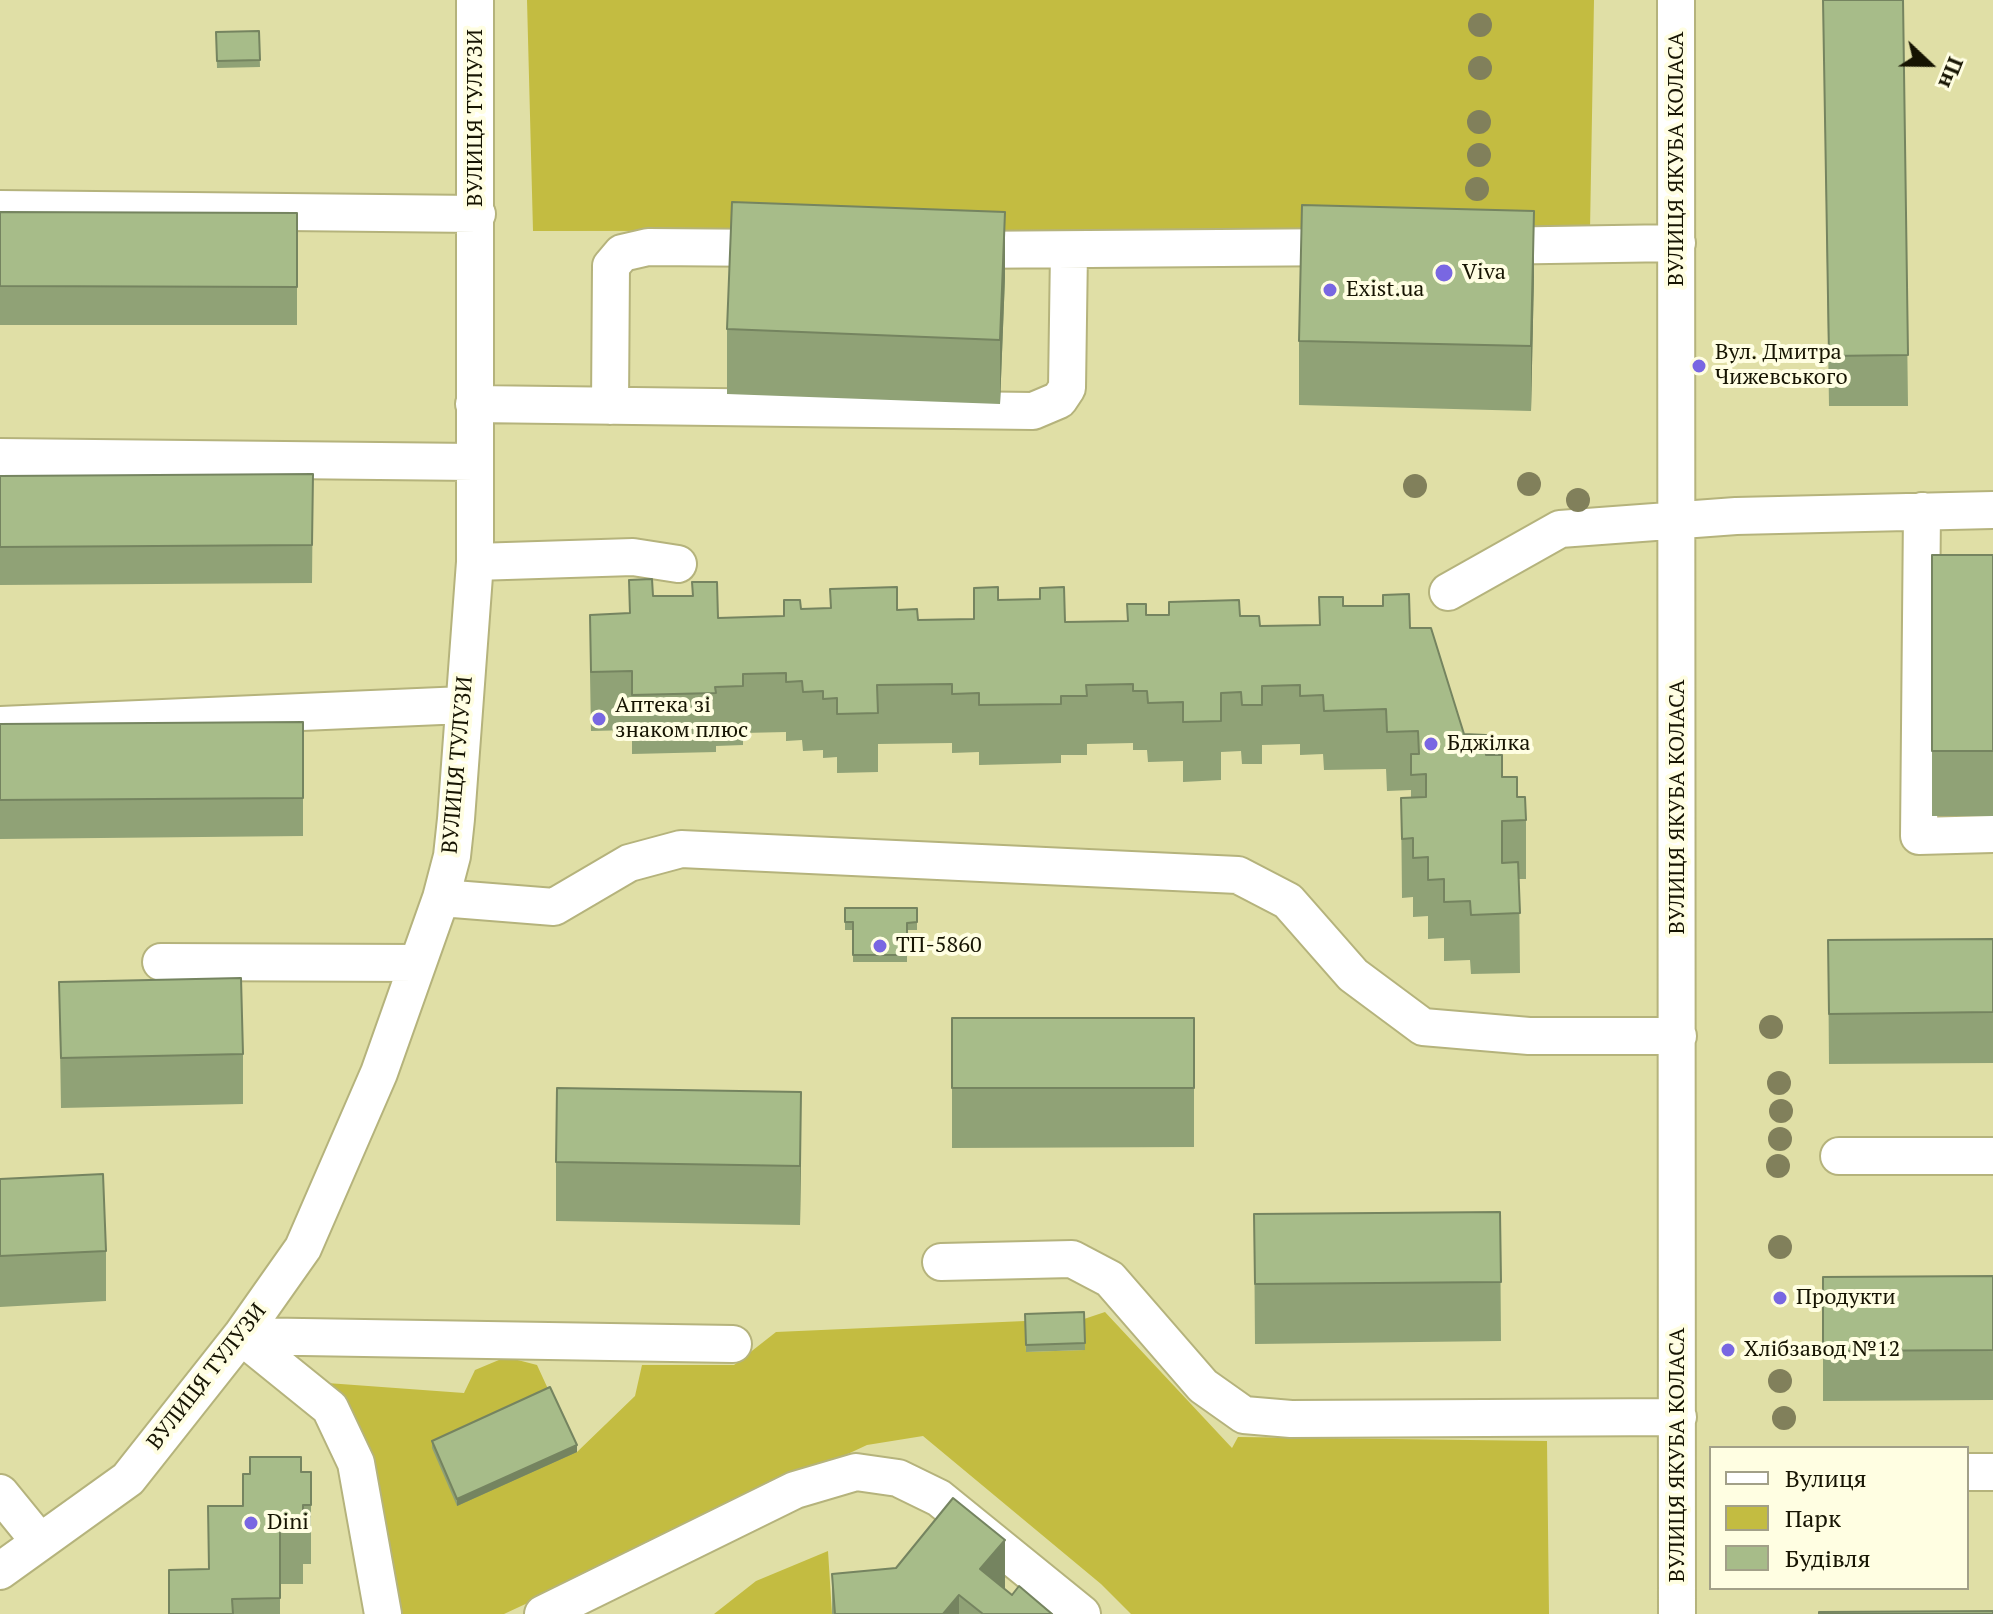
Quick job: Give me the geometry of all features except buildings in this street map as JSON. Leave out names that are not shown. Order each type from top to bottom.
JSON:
[{"type":"street","name":"ВУЛИЦЯ ТУЛУЗИ","points":[[0,1571],[128,1479],[241,1336],[303,1248],[379,1073],[441,898],[452,856],[475,562],[475,0]]},
{"type":"street","name":"ВУЛИЦЯ ЯКУБА КОЛАСА","points":[[1676,0],[1679,519],[1677,1614]]},
{"type":"street","points":[[0,209],[477,214]]},
{"type":"street","points":[[1452,246],[1677,243]]},
{"type":"street","points":[[610,406],[611,266],[622,253],[648,247],[819,249]]},
{"type":"street","points":[[928,250],[1388,247]]},
{"type":"street","points":[[474,404],[1033,411],[1059,400],[1067,388],[1069,251]]},
{"type":"street","points":[[0,457],[474,462]]},
{"type":"street","points":[[1448,592],[1560,529],[1679,519],[1993,510]]},
{"type":"street","points":[[1922,511],[1919,836],[1993,834]]},
{"type":"street","points":[[475,562],[633,557],[678,564]]},
{"type":"street","points":[[0,725],[464,705]]},
{"type":"street","points":[[441,898],[554,907],[629,863],[681,849],[1238,875],[1288,901],[1353,975],[1423,1027],[1529,1036],[1678,1036]]},
{"type":"street","points":[[161,962],[417,963]]},
{"type":"street","points":[[1839,1156],[1993,1156]]},
{"type":"street","points":[[941,1262],[1072,1259],[1110,1279],[1203,1386],[1244,1415],[1291,1419],[1678,1417]]},
{"type":"street","points":[[241,1336],[733,1344]]},
{"type":"street","points":[[241,1336],[330,1408],[356,1463],[383,1614]]},
{"type":"street","points":[[543,1614],[795,1490],[856,1472],[898,1478],[939,1498],[1082,1614]]},
{"type":"street","points":[[1969,1472],[1993,1472]]},
{"type":"street","points":[[0,1493],[40,1542]]},
{"type":"green space","points":[[527,0],[1594,0],[1590,230],[533,231]]},
{"type":"green space","points":[[1105,1312],[1232,1448],[1238,1437],[1547,1441],[1549,1614],[1131,1614],[1101,1584],[923,1436],[867,1445],[504,1614],[397,1614],[327,1383],[464,1393],[475,1370],[506,1357],[537,1365],[577,1452],[635,1396],[642,1365],[734,1365],[776,1332],[1025,1321],[1026,1352],[1084,1350],[1084,1319]]},
{"type":"green space","points":[[828,1551],[832,1614],[714,1614],[756,1581]]},
{"type":"place","name":"Viva","points":[[1444,273]]},
{"type":"place","name":"Exist.ua","points":[[1330,290]]},
{"type":"place","name":"Вул. Дмитра Чижевського","points":[[1699,366]]},
{"type":"place","name":"Аптека зі знаком плюс","points":[[599,719]]},
{"type":"place","name":"Бджілка","points":[[1431,744]]},
{"type":"place","name":"ТП-5860","points":[[880,946]]},
{"type":"place","name":"Продукти","points":[[1780,1298]]},
{"type":"place","name":"Хлібзавод №12","points":[[1728,1350]]},
{"type":"place","name":"Dini","points":[[251,1523]]}]
